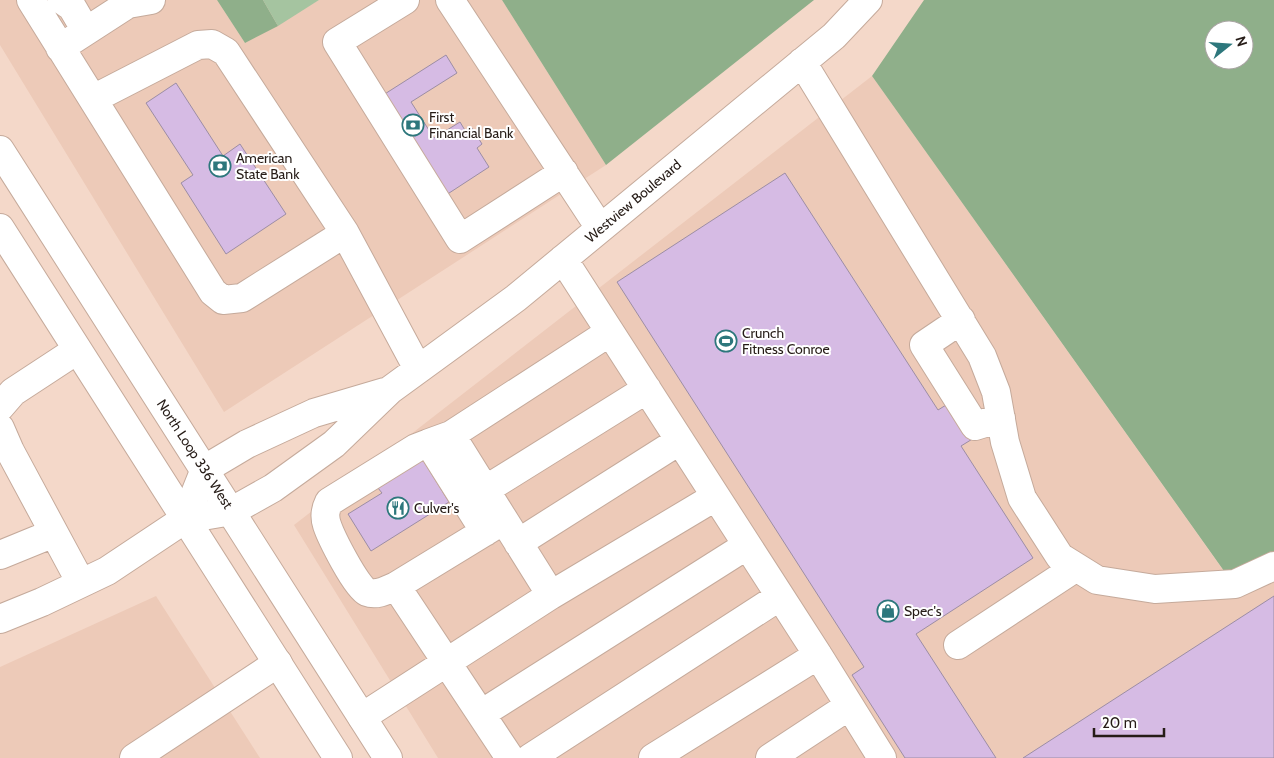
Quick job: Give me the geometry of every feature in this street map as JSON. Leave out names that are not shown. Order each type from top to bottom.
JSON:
[{"type":"main road","points":[[31,0],[213,292],[223,300],[242,298],[345,233]]},
{"type":"main road","points":[[62,0],[72,7],[86,31]]},
{"type":"main road","points":[[405,0],[337,42],[460,239],[564,172]]},
{"type":"main road","points":[[450,0],[600,228]]},
{"type":"main road","name":"Westview Boulevard","points":[[0,618],[107,571],[185,520],[232,511],[273,488],[334,444],[390,390],[516,298],[564,259],[834,36],[868,0]]},
{"type":"main road","points":[[60,48],[135,1]]},
{"type":"main road","points":[[93,99],[198,45],[212,44],[226,52],[345,233],[418,369]]},
{"type":"main road","points":[[802,62],[982,356],[996,392],[1005,442],[1022,498],[1060,557],[1097,580],[1155,588],[1235,584],[1274,566]]},
{"type":"main road","name":"North Loop 336 West","points":[[0,150],[388,758]]},
{"type":"main road","points":[[0,228],[338,758]]},
{"type":"main road","points":[[564,259],[882,758]]},
{"type":"main road","points":[[961,320],[924,345],[975,426],[1001,418]]},
{"type":"main road","points":[[494,526],[396,586],[376,594],[365,592],[357,582],[326,524],[324,511],[329,502],[416,448],[440,439],[610,332]]},
{"type":"main road","points":[[0,407],[13,392],[77,350]]},
{"type":"main road","points":[[485,490],[646,389]]},
{"type":"main road","name":"Westview Boulevard","points":[[204,469],[247,444],[314,413],[390,390]]},
{"type":"main road","points":[[0,428],[10,451],[81,583]]},
{"type":"main road","points":[[440,439],[485,490],[494,526]]},
{"type":"main road","points":[[440,439],[494,526],[518,543],[551,595]]},
{"type":"main road","points":[[518,543],[680,441]]},
{"type":"main road","points":[[185,520],[204,469]]},
{"type":"main road","points":[[362,717],[551,595],[715,497]]},
{"type":"main road","points":[[0,555],[54,533]]},
{"type":"main road","points":[[481,714],[746,546]]},
{"type":"main road","points":[[958,645],[1075,568]]},
{"type":"main road","points":[[396,586],[510,758]]},
{"type":"main road","points":[[530,758],[779,597]]},
{"type":"main road","points":[[653,758],[818,655]]},
{"type":"main road","points":[[134,758],[278,663]]},
{"type":"main road","points":[[770,758],[849,706]]},
{"type":"shaded area","points":[[0,0],[217,0],[245,43],[319,0],[502,0],[606,165],[224,412],[0,45]]},
{"type":"shaded area","points":[[872,76],[1228,577],[1274,552],[1274,758],[438,758],[294,525]]},
{"type":"shaded area","points":[[156,596],[260,758],[0,758],[0,667]]},
{"type":"green space","points":[[217,0],[263,0],[278,26],[245,43]]},
{"type":"green space","points":[[263,0],[319,0],[278,26]]},
{"type":"green space","points":[[502,0],[814,0],[606,165]]},
{"type":"green space","points":[[924,0],[1274,0],[1274,552],[1229,578],[872,76]]},
{"type":"building","name":"First Financial Bank","points":[[446,55],[457,73],[411,102],[434,138],[460,122],[466,132],[472,128],[482,144],[477,148],[489,167],[443,197],[380,97]]},
{"type":"building","name":"American State Bank","points":[[176,83],[223,156],[240,144],[286,214],[226,254],[181,183],[193,175],[146,103]]},
{"type":"building","points":[[785,173],[938,410],[951,402],[974,438],[961,446],[1033,558],[916,634],[996,758],[905,758],[852,675],[864,667],[617,282]]},
{"type":"building","name":"Culver's","points":[[423,460],[449,502],[371,551],[348,514],[382,493],[378,488]]},
{"type":"building","points":[[1274,596],[1274,758],[1023,758]]},
{"type":"place","name":"First Financial Bank","points":[[413,125]]},
{"type":"place","name":"American State Bank","points":[[220,166]]},
{"type":"place","name":"Crunch Fitness Conroe","points":[[726,341]]},
{"type":"place","name":"Culver's","points":[[398,508]]},
{"type":"place","name":"Spec's","points":[[888,611]]}]
